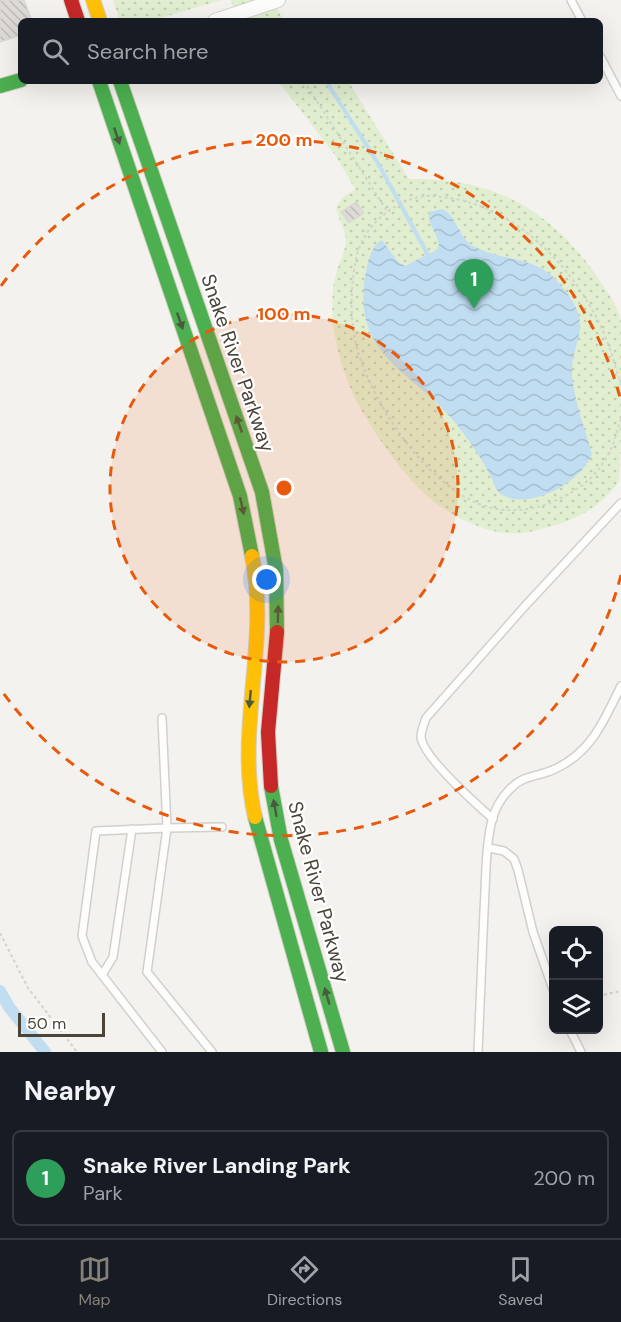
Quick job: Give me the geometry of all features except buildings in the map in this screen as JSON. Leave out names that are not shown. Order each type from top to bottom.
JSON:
[{"type":"street","points":[[71,0],[77,18]]},
{"type":"street","points":[[93,0],[99,18]]},
{"type":"street","points":[[224,18],[278,0]]},
{"type":"street","points":[[0,86],[18,81]]},
{"type":"street","name":"Snake River Parkway","points":[[100,84],[242,507],[255,569],[256,598],[257,633],[248,726],[248,764],[252,800],[260,839],[321,1052]]},
{"type":"street","name":"Snake River Parkway","points":[[121,84],[262,492],[278,594],[278,644],[268,734],[274,806],[281,840],[343,1052]]},
{"type":"lane","points":[[571,0],[580,18]]},
{"type":"lane","points":[[603,62],[621,96]]},
{"type":"lane","points":[[492,819],[426,752],[421,735],[426,718],[525,606],[621,503]]},
{"type":"lane","points":[[478,1052],[492,819],[511,788],[528,776],[560,767],[582,752],[597,734],[621,686]]},
{"type":"lane","points":[[162,718],[168,828],[147,972],[209,1049],[199,1052]]},
{"type":"lane","points":[[162,1052],[92,962],[82,936],[96,831],[222,827]]},
{"type":"lane","points":[[102,975],[113,957],[132,829]]},
{"type":"lane","points":[[489,848],[504,851],[514,859],[533,932],[550,980]]},
{"type":"lane","points":[[572,1034],[580,1052]]},
{"type":"path","points":[[306,84],[387,211]]},
{"type":"path","points":[[621,385],[612,353],[595,314],[560,264],[513,224],[483,206],[435,196],[416,196],[387,211],[374,223],[363,240],[356,258],[351,309],[356,341],[365,373],[381,405],[408,444],[426,465],[452,489],[479,503],[505,510],[532,508],[556,500],[581,488],[600,469],[616,440],[621,416]]},
{"type":"path","points":[[0,933],[28,988],[77,1052]]},
{"type":"path","points":[[603,995],[621,991]]},
{"type":"green space","points":[[113,0],[222,0],[160,18],[119,18]]},
{"type":"green space","points":[[231,0],[274,0],[282,18],[237,18]]},
{"type":"green space","points":[[280,84],[350,84],[409,179],[467,184],[493,191],[517,202],[560,233],[598,278],[618,310],[621,321],[620,476],[614,489],[592,508],[565,522],[530,532],[496,532],[455,516],[441,507],[413,482],[385,447],[351,390],[341,363],[336,339],[332,314],[333,290],[346,241],[336,208],[343,197],[355,189],[335,155]]},
{"type":"water","points":[[442,209],[451,216],[464,237],[473,246],[530,263],[550,274],[566,292],[579,317],[580,328],[572,369],[573,383],[592,454],[577,475],[566,484],[539,497],[512,499],[499,493],[472,445],[457,425],[440,406],[389,360],[376,343],[367,324],[363,300],[366,271],[374,248],[382,240],[398,262],[405,266],[435,251],[439,246],[429,212]]},
{"type":"waterway","points":[[328,84],[379,165],[428,255]]},
{"type":"waterway","points":[[0,991],[9,1007],[45,1052]]},
{"type":"traffic: fast","points":[[0,86],[18,81]]},
{"type":"traffic: fast","points":[[100,84],[240,496],[252,556]]},
{"type":"traffic: fast","points":[[121,84],[262,492],[276,570],[277,632]]},
{"type":"traffic: fast","points":[[271,786],[281,840],[343,1052]]},
{"type":"traffic: fast","points":[[255,817],[321,1052]]},
{"type":"traffic: slow","points":[[93,0],[99,18]]},
{"type":"traffic: slow","points":[[252,556],[257,621],[249,752],[250,784],[255,817]]},
{"type":"traffic: jam","points":[[71,0],[77,18]]},
{"type":"traffic: jam","points":[[271,786],[268,732],[277,632]]},
{"type":"place","name":"Snake River Landing Park","points":[[474,309]]}]
